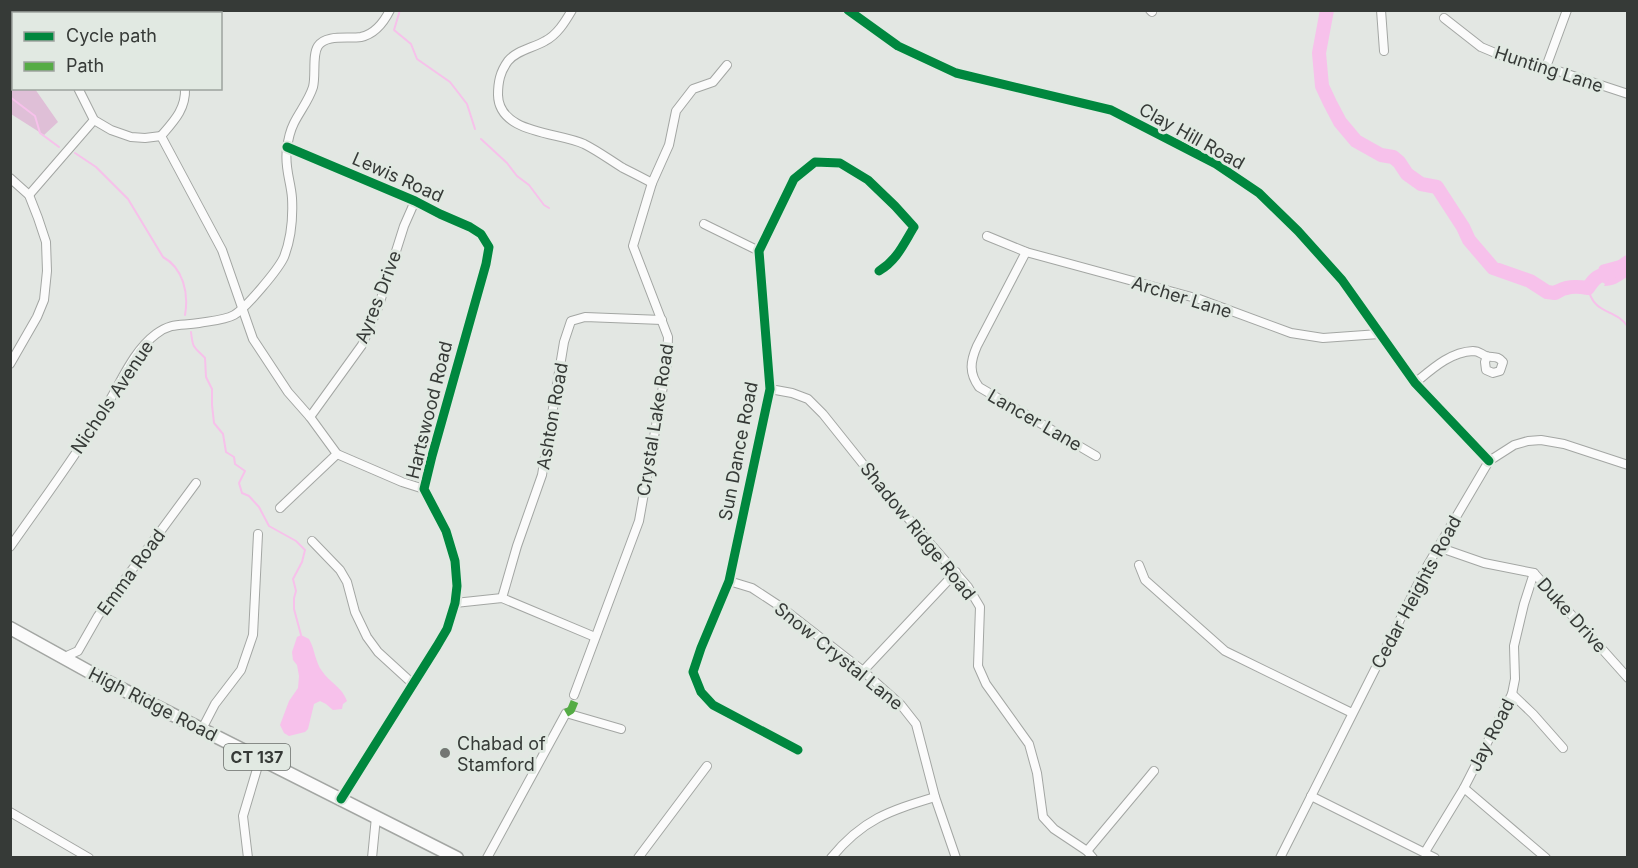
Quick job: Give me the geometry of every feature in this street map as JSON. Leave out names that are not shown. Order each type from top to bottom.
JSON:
[{"type":"main road","name":"High Ridge Road","points":[[10,628],[260,759],[457,858]]},
{"type":"street","name":"Nichols Avenue","points":[[10,548],[105,409],[143,346],[172,325],[232,316],[243,309],[269,279],[284,257],[291,230],[292,198],[286,157],[287,147],[290,130],[312,89],[317,48],[326,40],[362,36],[374,31],[386,19],[390,10]]},
{"type":"street","points":[[572,10],[561,27],[546,41],[511,58],[501,71],[498,94],[502,111],[514,122],[529,130],[557,135],[581,143],[652,183]]},
{"type":"street","name":"Clay Hill Road","points":[[848,10],[898,46],[956,73],[1111,110],[1216,164],[1259,193],[1298,231],[1342,280],[1415,382],[1489,461]]},
{"type":"street","points":[[1381,10],[1384,51]]},
{"type":"street","points":[[1546,67],[1567,10]]},
{"type":"street","name":"Hunting Lane","points":[[1444,18],[1481,47],[1512,60],[1546,67],[1628,94]]},
{"type":"street","name":"Crystal Lake Road","points":[[574,694],[639,520],[667,364],[668,337],[633,246],[652,183],[669,145],[675,111],[693,89],[712,82],[728,65]]},
{"type":"street","points":[[79,90],[94,120],[111,130],[131,137],[145,138],[162,136],[177,118],[184,104],[185,90]]},
{"type":"street","points":[[29,195],[94,120]]},
{"type":"street","points":[[162,136],[222,250],[253,339],[288,392],[337,454],[424,489]]},
{"type":"street","name":"Lewis Road","points":[[287,147],[470,227],[481,234],[489,247]]},
{"type":"street","points":[[704,224],[759,251],[795,179],[815,162],[840,163],[868,180],[896,206],[914,227],[898,255],[879,271]]},
{"type":"street","points":[[10,178],[29,195],[46,243],[47,271],[41,308],[10,364]]},
{"type":"street","name":"Ayres Drive","points":[[310,417],[362,345],[379,305],[404,226],[415,201]]},
{"type":"street","name":"Archer Lane","points":[[987,236],[1026,252],[1199,299],[1292,333],[1323,338],[1379,334]]},
{"type":"street","name":"Hartswood Road","points":[[341,799],[447,629],[455,603],[456,561],[446,531],[424,489],[489,247]]},
{"type":"street","name":"Sun Dance Road","points":[[759,251],[770,389],[729,581],[693,672],[700,692],[713,705],[798,750]]},
{"type":"street","name":"Lancer Lane","points":[[1026,252],[974,353],[971,372],[979,387],[1096,456]]},
{"type":"street","name":"Ashton Road","points":[[502,598],[517,546],[542,475],[564,342],[571,321],[585,317],[662,320]]},
{"type":"street","points":[[1415,382],[1447,359],[1459,354],[1474,351],[1487,356]]},
{"type":"street","name":"Shadow Ridge Road","points":[[770,389],[808,399],[968,587],[980,607],[978,666],[986,684],[1029,744],[1037,772],[1043,817],[1053,829],[1087,851],[1093,858]]},
{"type":"street","name":"Cedar Heights Road","points":[[1280,858],[1404,610],[1489,461],[1514,445],[1541,440],[1564,444],[1628,465]]},
{"type":"street","points":[[280,508],[337,454]]},
{"type":"street","name":"Emma Road","points":[[66,659],[78,651],[98,616],[196,483]]},
{"type":"street","points":[[202,729],[215,704],[241,670],[253,635],[258,534]]},
{"type":"street","points":[[312,541],[344,576],[355,612],[367,637],[378,652],[413,684]]},
{"type":"street","name":"Duke Drive","points":[[1438,547],[1484,564],[1534,573],[1628,678]]},
{"type":"street","points":[[1139,565],[1145,580],[1225,651],[1352,713]]},
{"type":"street","points":[[863,671],[956,572]]},
{"type":"street","name":"Jay Road","points":[[1425,852],[1464,788],[1512,694],[1515,679],[1514,646],[1534,573]]},
{"type":"street","name":"Snow Crystal Lane","points":[[729,581],[752,588],[781,607],[863,671],[901,705],[916,724],[935,797],[956,858]]},
{"type":"street","points":[[455,603],[502,598],[596,637]]},
{"type":"street","points":[[1512,694],[1563,748]]},
{"type":"street","points":[[488,858],[566,713],[621,729]]},
{"type":"street","points":[[248,858],[243,816],[260,759]]},
{"type":"street","points":[[638,858],[707,766]]},
{"type":"street","points":[[1087,851],[1154,771]]},
{"type":"street","points":[[1464,788],[1546,858]]},
{"type":"street","points":[[1311,796],[1435,858]]},
{"type":"street","points":[[831,858],[863,826],[891,811],[935,797]]},
{"type":"street","points":[[10,812],[89,858]]},
{"type":"street","points":[[372,858],[376,817]]},
{"type":"shaded area","points":[[10,53],[12,56],[12,90],[36,90],[58,122],[44,135],[11,114]]},
{"type":"shaded area","points":[[1627,256],[1627,277],[1604,286],[1605,284],[1596,278],[1601,265]]},
{"type":"shaded area","points":[[301,635],[309,639],[320,667],[347,701],[343,704],[342,709],[333,710],[320,701],[314,704],[308,729],[289,736],[284,733],[280,725],[289,701],[298,688],[299,676],[292,652],[297,637]]},
{"type":"waterway","points":[[400,10],[394,30],[411,44],[417,59],[450,82],[467,104],[475,129]]},
{"type":"waterway","points":[[1327,10],[1319,53],[1322,86],[1340,122],[1356,141],[1381,155],[1393,157],[1407,174],[1421,184],[1437,187],[1469,240],[1493,268],[1530,281],[1547,292],[1555,293],[1571,287],[1588,288],[1596,278],[1628,262]]},
{"type":"waterway","points":[[10,97],[35,116],[40,133],[59,147]]},
{"type":"waterway","points":[[481,139],[507,163],[517,176],[529,185],[544,205],[549,208]]},
{"type":"waterway","points":[[75,153],[96,167],[128,199],[163,257],[180,274],[186,298],[185,315]]},
{"type":"waterway","points":[[1588,288],[1591,297],[1600,308],[1618,317],[1628,327]]},
{"type":"waterway","points":[[191,332],[192,342],[205,358],[206,377],[212,389],[214,423],[223,434],[226,452],[234,457],[235,464],[245,471],[239,483],[242,493],[249,496],[259,507],[269,526],[296,541],[305,550],[302,562],[293,579],[296,591],[294,609],[301,635]]},
{"type":"marked path","points":[[566,713],[571,710],[576,698],[574,695]]},
{"type":"cycle path","points":[[848,10],[898,46],[956,73],[1111,110],[1216,164],[1259,193],[1298,231],[1342,280],[1415,383],[1489,461]]},
{"type":"cycle path","points":[[287,147],[470,227],[481,234],[489,247],[424,489],[446,531],[455,561],[457,586],[455,603],[447,629],[341,799]]},
{"type":"cycle path","points":[[798,750],[713,705],[701,692],[693,672],[729,581],[770,389],[759,251],[794,179],[815,162],[840,163],[868,180],[914,227],[895,257],[879,271]]},
{"type":"place","name":"Chabad of Stamford","points":[[445,753]]}]
